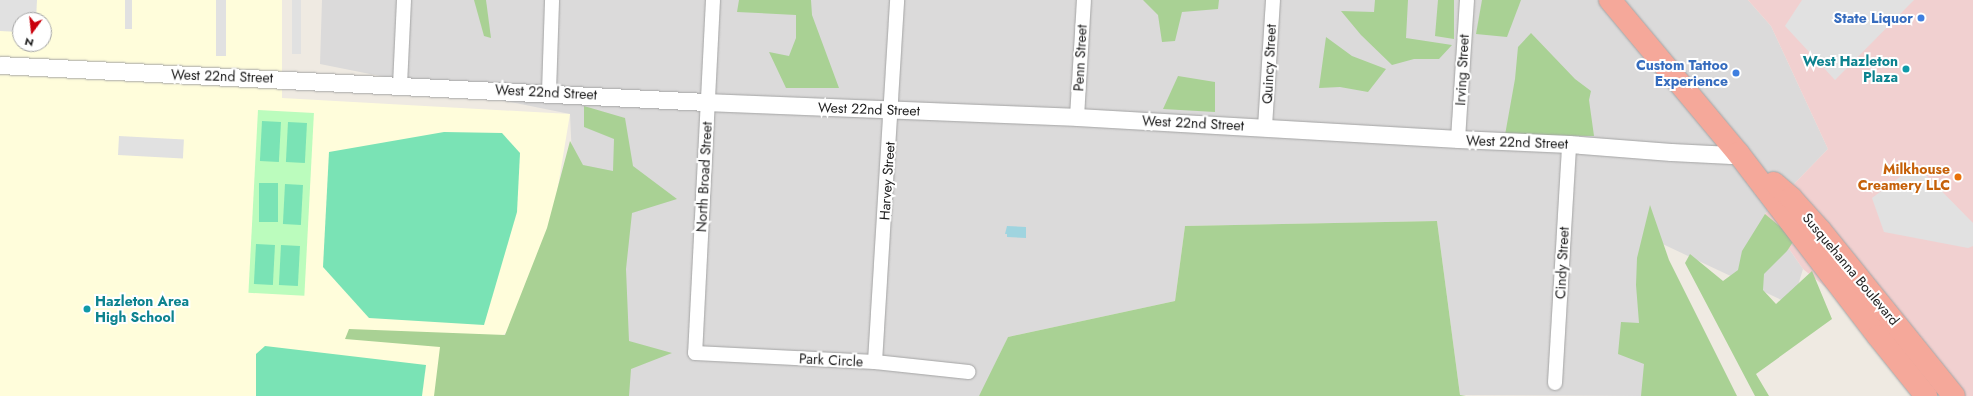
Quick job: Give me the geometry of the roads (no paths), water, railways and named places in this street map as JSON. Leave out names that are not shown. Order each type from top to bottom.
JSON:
[{"type":"highway","name":"Susquehanna Boulevard","points":[[1610,0],[1738,153],[1878,336],[1926,396]]},
{"type":"highway","name":"Susquehanna Boulevard","points":[[1738,153],[1791,198],[1820,230],[1954,396]]},
{"type":"street","points":[[400,85],[404,0]]},
{"type":"street","points":[[549,92],[552,0]]},
{"type":"street","name":"North Broad Street","points":[[695,353],[713,0]]},
{"type":"street","name":"Harvey Street","points":[[875,362],[897,0]]},
{"type":"street","name":"Penn Street","points":[[1077,117],[1084,0]]},
{"type":"street","name":"Quincy Street","points":[[1265,127],[1273,0]]},
{"type":"street","name":"Irving Street","points":[[1458,139],[1467,0]]},
{"type":"street","name":"West 22nd Street","points":[[0,65],[549,92],[707,102],[1077,117],[1569,144],[1671,152],[1731,155],[1738,153]]},
{"type":"street","name":"Cindy Street","points":[[1555,383],[1569,144]]},
{"type":"street","name":"Park Circle","points":[[695,353],[875,362],[968,372]]},
{"type":"water","points":[[1007,226],[1026,227],[1026,238],[1007,237],[1007,234],[1005,234]]},
{"type":"place","name":"State Liquor","points":[[1921,18]]},
{"type":"place","name":"West Hazleton Plaza","points":[[1906,69]]},
{"type":"place","name":"Custom Tattoo Experience","points":[[1736,73]]},
{"type":"place","name":"Milkhouse Creamery LLC","points":[[1958,177]]},
{"type":"place","name":"Hazleton Area High School","points":[[87,309]]}]
